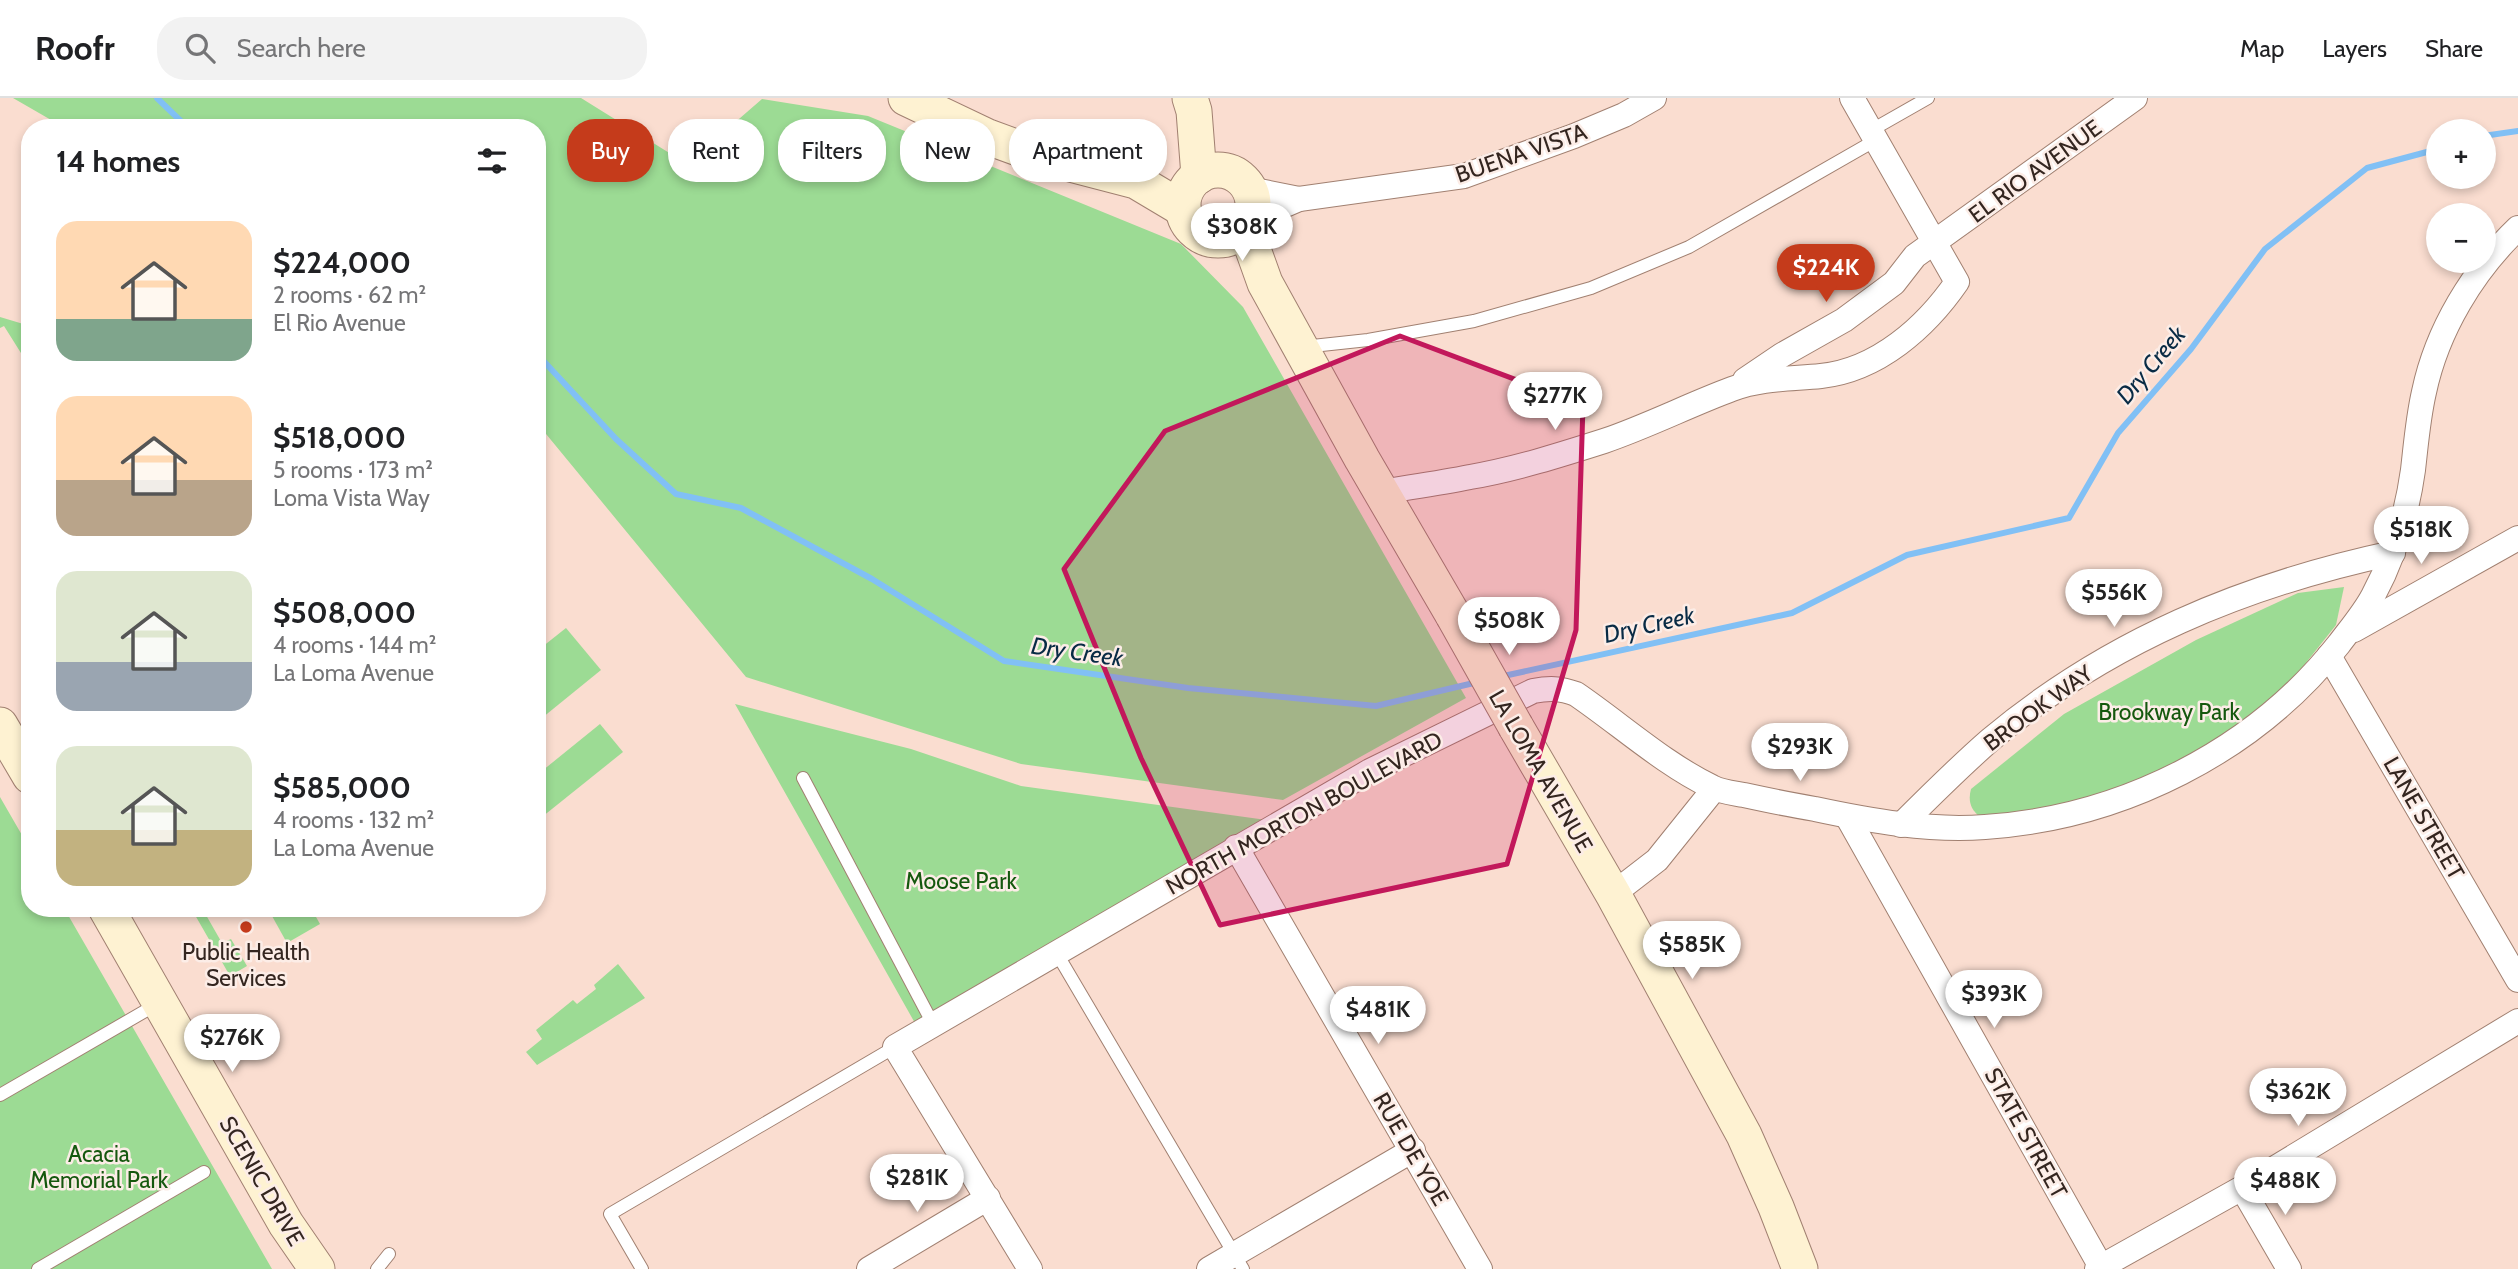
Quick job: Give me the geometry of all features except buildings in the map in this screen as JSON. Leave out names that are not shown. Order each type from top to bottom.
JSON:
[{"type":"main road","points":[[906,98],[988,137],[1040,156],[1136,181],[1192,188],[1214,170],[1226,170],[1238,210],[1203,236],[1193,229],[1192,188]]},
{"type":"main road","name":"LA LOMA AVENUE","points":[[1192,105],[1192,188]]},
{"type":"main road","name":"LA LOMA AVENUE","points":[[1192,105],[1219,152],[1238,210],[1235,253],[1265,283],[1381,492],[1613,894],[1744,1135],[1800,1269]]},
{"type":"main road","points":[[0,725],[21,761]]},
{"type":"main road","name":"SCENIC DRIVE","points":[[111,917],[286,1224],[317,1269]]},
{"type":"street","name":"BUENA VISTA","points":[[1238,210],[1464,176],[1624,116],[1654,98]]},
{"type":"street","points":[[1852,98],[1934,243]]},
{"type":"street","name":"EL RIO AVENUE","points":[[1381,492],[1472,477],[1541,460],[1661,420],[1733,388],[1782,355],[1844,320],[1894,284],[1915,256],[2135,98]]},
{"type":"street","name":"NORTH MORTON BOULEVARD","points":[[895,1047],[1370,771],[1533,691],[1547,688],[1576,694],[1675,765],[1714,789],[1901,825],[1984,827],[2035,821],[2127,797],[2174,776],[2222,749],[2261,721],[2300,687],[2329,656],[2373,596],[2393,553],[2404,517],[2424,388],[2439,343],[2457,306],[2483,266],[2518,228]]},
{"type":"street","name":"EL RIO AVENUE","points":[[1733,388],[1774,379],[1823,376],[1860,365],[1891,349],[1918,329],[1940,306],[1957,282],[1934,243]]},
{"type":"street","points":[[2346,634],[2518,538]]},
{"type":"street","name":"BROOK WAY","points":[[1901,825],[1982,747],[2040,702],[2145,637],[2259,588],[2332,566],[2393,553]]},
{"type":"street","name":"LANE STREET","points":[[2329,656],[2518,980]]},
{"type":"street","points":[[1613,894],[1657,860],[1714,789]]},
{"type":"street","name":"STATE STREET","points":[[1847,816],[2099,1268]]},
{"type":"street","name":"RUE DE YOE","points":[[1236,847],[1480,1269]]},
{"type":"street","points":[[2099,1268],[2242,1188],[2518,1021]]},
{"type":"street","points":[[895,1047],[1030,1269]]},
{"type":"street","points":[[1209,1269],[1239,1262],[1413,1150]]},
{"type":"street","points":[[2242,1188],[2289,1269]]},
{"type":"street","points":[[869,1269],[988,1198]]},
{"type":"lane","points":[[1300,347],[1368,340],[1474,321],[1591,288],[1689,247],[1873,136],[1928,98]]},
{"type":"lane","points":[[803,778],[933,1024]]},
{"type":"lane","points":[[1056,952],[1239,1262]]},
{"type":"lane","points":[[0,1095],[160,1002]]},
{"type":"lane","points":[[642,1269],[610,1214],[895,1047]]},
{"type":"lane","points":[[38,1269],[204,1172]]},
{"type":"lane","points":[[377,1269],[389,1254]]},
{"type":"highlighted area","points":[[1400,336],[1583,405],[1576,630],[1507,864],[1220,925],[1141,758],[1064,569],[1165,431]]},
{"type":"green space","points":[[13,98],[581,98],[615,119],[567,119],[567,182],[654,182],[654,143],[668,152],[668,182],[764,182],[764,119],[739,119],[762,99],[875,119],[778,119],[778,182],[886,182],[886,123],[900,129],[900,182],[995,182],[995,168],[1009,174],[1009,182],[1029,182],[1181,244],[1243,307],[1466,698],[1283,800],[1021,764],[746,677],[546,434],[546,119],[49,119]]},
{"type":"green space","points":[[0,317],[21,323],[21,353],[4,326],[0,328]]},
{"type":"green space","name":"Brookway Park","points":[[2344,587],[2336,625],[2286,688],[2244,723],[2148,778],[2034,816],[1980,817],[1972,808],[1971,789],[2064,714],[2196,640],[2298,593]]},
{"type":"green space","points":[[566,628],[601,670],[546,715],[546,644]]},
{"type":"green space","name":"Moose Park","points":[[735,704],[911,749],[1021,786],[1281,822],[920,1032]]},
{"type":"green space","points":[[600,724],[623,752],[546,814],[546,768]]},
{"type":"green space","name":"Acacia Memorial Park","points":[[0,797],[21,833],[21,917],[69,917],[272,1269],[0,1269]]},
{"type":"green space","points":[[196,917],[207,917],[222,943],[231,939],[247,966],[230,976]]},
{"type":"green space","points":[[273,917],[316,917],[320,924],[287,943]]},
{"type":"green space","points":[[618,964],[645,998],[537,1065],[526,1052],[542,1039],[536,1030],[573,1000],[577,1004],[596,989],[594,985]]},
{"type":"waterway","name":"Dry Creek","points":[[157,98],[179,119]]},
{"type":"waterway","name":"Dry Creek","points":[[2496,134],[2518,131]]},
{"type":"waterway","name":"Dry Creek","points":[[1499,677],[1792,613],[1907,555],[2069,518],[2118,433],[2191,349],[2265,249],[2367,168],[2426,152]]},
{"type":"waterway","name":"Dry Creek","points":[[546,364],[616,439],[676,494],[741,508],[872,579],[1004,661],[1188,688],[1376,706],[1478,682]]},
{"type":"place","name":"Public Health Services","points":[[246,927]]}]
